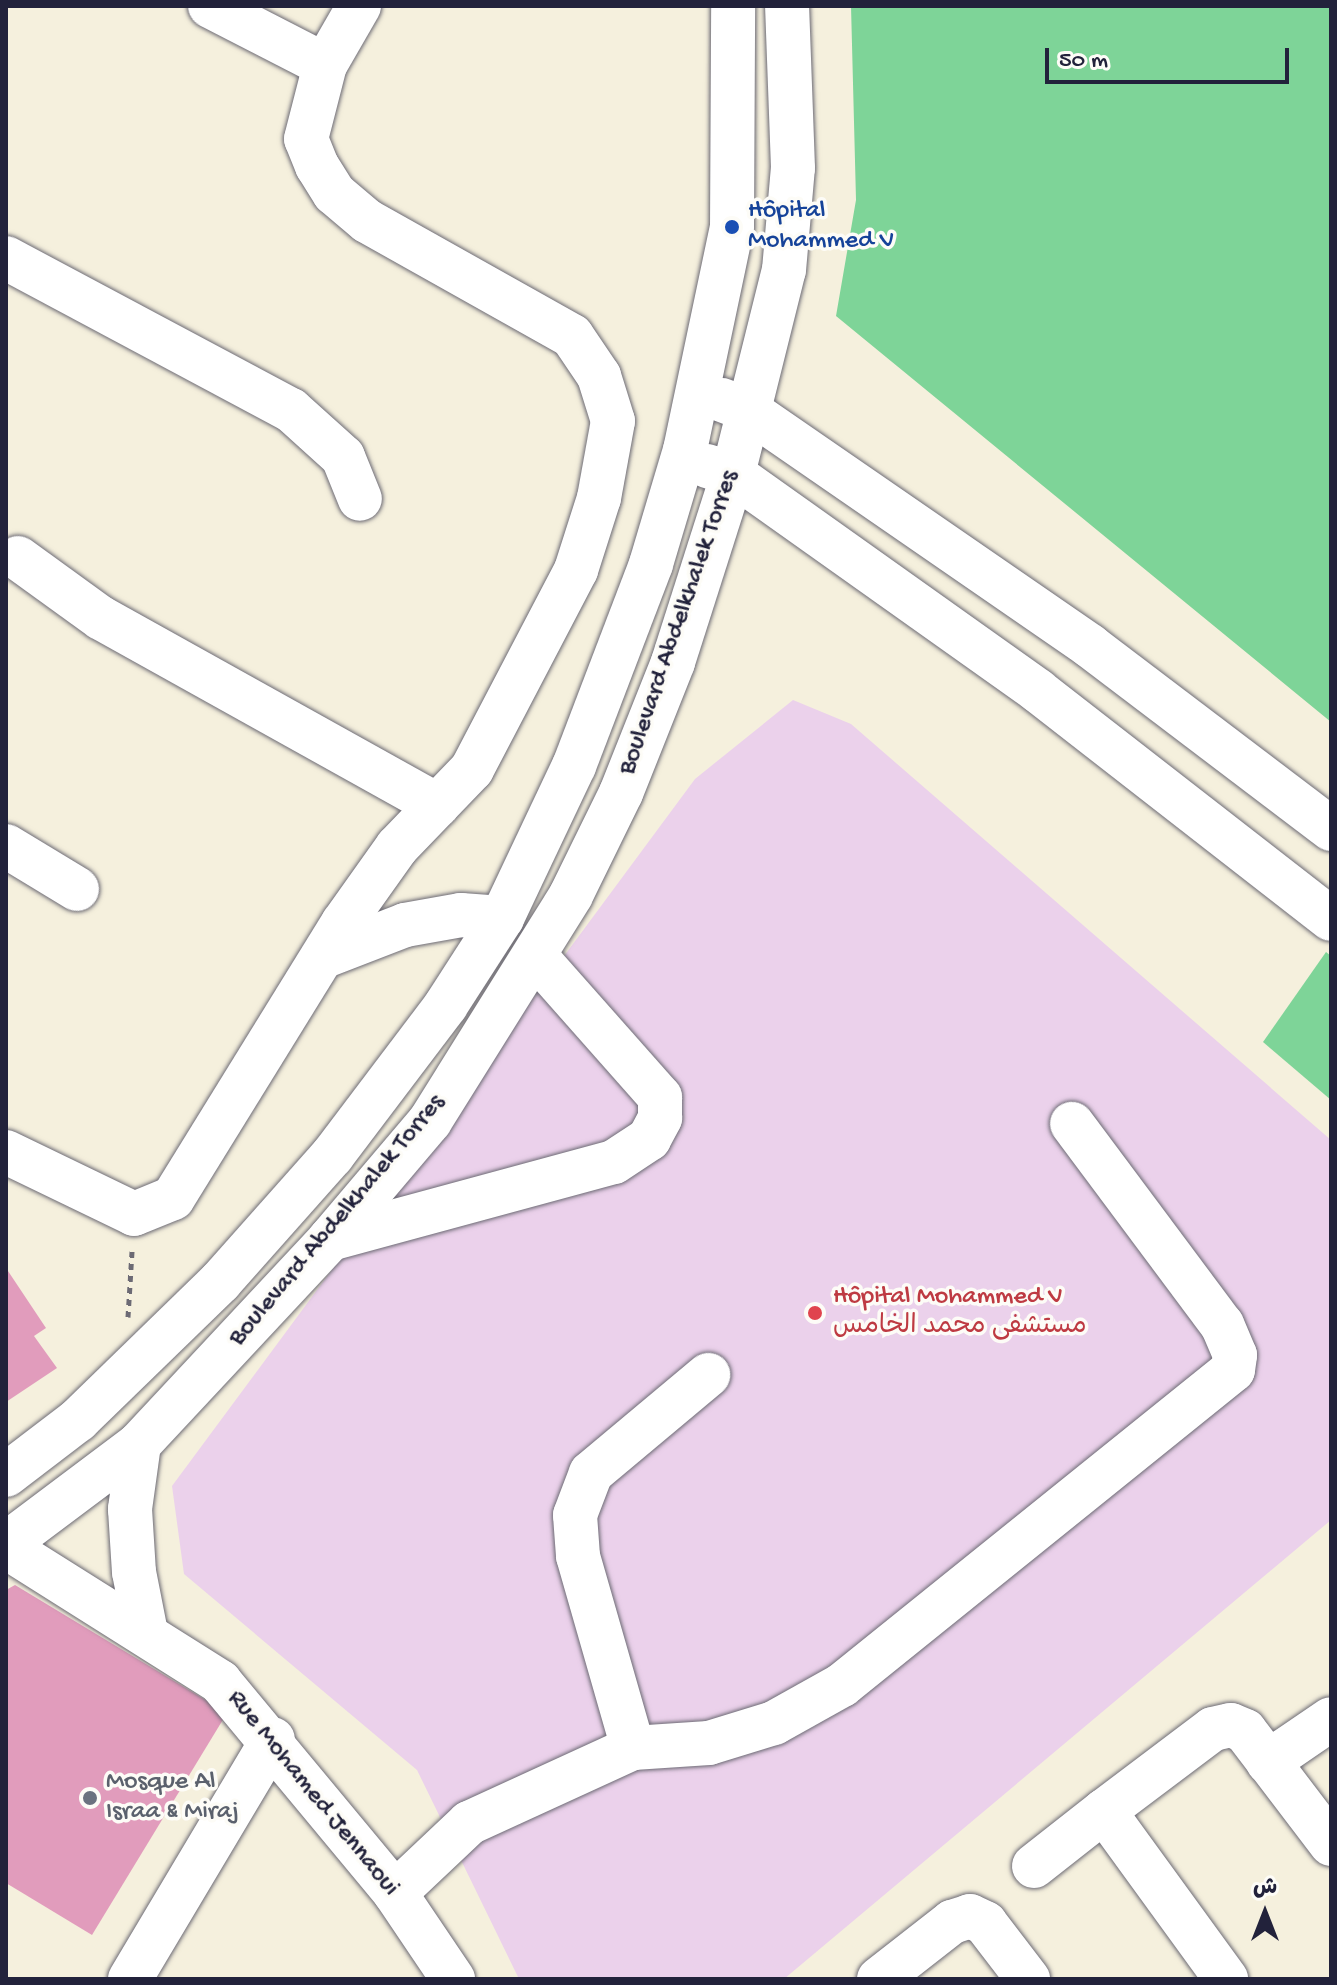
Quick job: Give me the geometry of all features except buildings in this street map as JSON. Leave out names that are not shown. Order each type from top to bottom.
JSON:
[{"type":"street","points":[[210,6],[325,65]]},
{"type":"street","points":[[6,1152],[134,1214],[173,1198],[397,847],[472,769],[576,570],[599,498],[613,421],[599,376],[572,336],[367,221],[334,193],[306,139],[325,65],[359,6]]},
{"type":"street","name":"Boulevard Abdelkhalek Torres","points":[[6,1475],[78,1420],[220,1282],[332,1156],[446,1005],[502,918],[574,766],[651,564],[698,392],[732,227],[733,6]]},
{"type":"street","name":"Boulevard Abdelkhalek Torres","points":[[6,1545],[139,1444],[330,1239],[430,1121],[536,957],[621,793],[673,662],[733,474],[791,232],[787,6]]},
{"type":"street","points":[[6,258],[291,410],[343,457],[360,499]]},
{"type":"street","points":[[698,392],[748,410],[1090,646],[1331,829]]},
{"type":"street","points":[[681,459],[733,474],[1038,691],[1331,919]]},
{"type":"street","points":[[18,558],[101,618],[437,805]]},
{"type":"street","points":[[6,846],[77,889]]},
{"type":"street","points":[[325,956],[436,918],[502,918]]},
{"type":"street","points":[[330,1239],[614,1162],[649,1139],[660,1118],[660,1097],[536,957]]},
{"type":"street","points":[[395,1893],[469,1823],[633,1748],[709,1743],[774,1723],[842,1685],[1233,1370],[1235,1355],[1222,1325],[1072,1124]]},
{"type":"street","points":[[633,1748],[578,1556],[575,1515],[591,1473],[708,1375]]},
{"type":"street","points":[[139,1444],[130,1509],[134,1572],[146,1633]]},
{"type":"street","name":"Rue Mohamed Jennaoui","points":[[6,1545],[220,1682],[273,1739],[395,1893],[453,1979]]},
{"type":"street","points":[[1268,1762],[1331,1719]]},
{"type":"street","points":[[1034,1866],[1213,1729],[1231,1725],[1245,1731],[1331,1844]]},
{"type":"street","points":[[130,1979],[273,1739]]},
{"type":"street","points":[[1104,1811],[1226,1979]]},
{"type":"street","points":[[879,1979],[952,1922],[970,1916],[985,1923],[1028,1979]]},
{"type":"path","points":[[125,1373],[134,1214]]},
{"type":"shaded area","name":"Hôpital Mohammed V مستشفى محمد الخامس","points":[[793,700],[851,724],[1331,1140],[1331,1520],[784,1979],[519,1979],[417,1770],[184,1574],[172,1486],[695,779]]},
{"type":"green space","points":[[851,6],[1331,6],[1331,722],[836,316],[856,200]]},
{"type":"green space","points":[[1326,952],[1331,956],[1331,1100],[1263,1042]]},
{"type":"place","name":"Hôpital Mohammed V","points":[[732,227]]},
{"type":"place","name":"Hôpital Mohammed V مستشفى محمد الخامس","points":[[815,1313]]},
{"type":"place","name":"Mosque Al Israa & Miraj","points":[[90,1798]]}]
